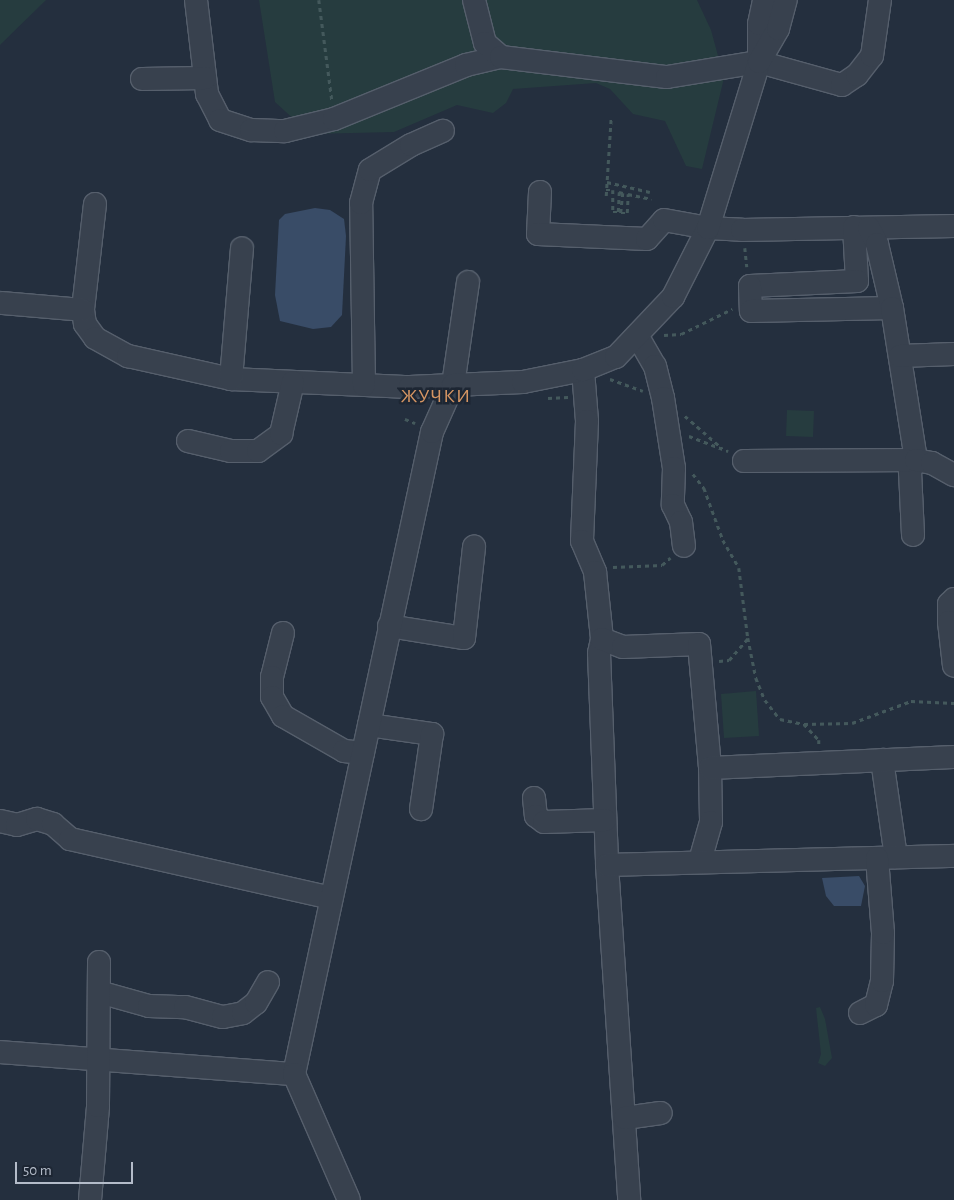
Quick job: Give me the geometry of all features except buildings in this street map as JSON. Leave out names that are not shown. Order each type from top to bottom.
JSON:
[{"type":"street","points":[[196,0],[206,94],[220,120],[251,130],[285,131],[334,119],[466,65],[501,57],[666,77],[760,62],[842,84],[857,76],[872,56],[880,0]]},
{"type":"street","points":[[474,0],[485,43],[501,57]]},
{"type":"street","points":[[760,62],[759,24],[764,0]]},
{"type":"street","points":[[95,204],[83,310],[85,324],[95,338],[128,356],[231,379],[364,385],[453,385],[523,382],[583,370],[616,357],[638,337],[673,297],[708,228],[760,62],[778,29],[786,0]]},
{"type":"street","points":[[142,79],[205,78]]},
{"type":"street","points":[[364,385],[361,203],[370,170],[411,145],[443,130]]},
{"type":"street","points":[[540,192],[538,234],[647,239],[664,220],[708,228],[742,230],[954,226]]},
{"type":"street","points":[[861,228],[857,281],[750,286],[751,312],[892,308]]},
{"type":"street","points":[[861,228],[878,244],[892,308],[916,460],[910,471],[913,535]]},
{"type":"street","points":[[231,379],[242,248]]},
{"type":"street","points":[[349,1200],[294,1074],[423,463],[432,432],[453,385],[468,282]]},
{"type":"street","points":[[2,303],[83,310]]},
{"type":"street","points":[[638,337],[655,366],[669,427],[674,468],[673,505],[681,522],[684,546]]},
{"type":"street","points":[[900,356],[954,354]]},
{"type":"street","points":[[583,370],[588,420],[582,541],[595,572],[602,639],[599,653],[607,866],[625,1118],[624,1199]]},
{"type":"street","points":[[188,441],[231,451],[258,451],[281,434],[293,382]]},
{"type":"street","points":[[744,461],[916,460],[932,463],[954,475]]},
{"type":"street","points":[[389,626],[464,638],[474,547]]},
{"type":"street","points":[[954,599],[950,604],[949,613],[954,666]]},
{"type":"street","points":[[283,633],[272,677],[272,697],[283,716],[344,751],[363,753]]},
{"type":"street","points":[[602,639],[623,647],[700,644],[710,768],[711,822],[700,861]]},
{"type":"street","points":[[368,725],[432,734],[421,809]]},
{"type":"street","points":[[710,768],[954,757]]},
{"type":"street","points":[[860,1013],[876,1005],[882,981],[886,858],[882,760]]},
{"type":"street","points":[[534,798],[536,816],[544,822],[605,820]]},
{"type":"street","points":[[0,821],[17,824],[37,819],[53,824],[70,839],[331,898]]},
{"type":"street","points":[[607,866],[700,861],[954,856]]},
{"type":"street","points":[[90,1200],[98,1106],[99,962]]},
{"type":"street","points":[[99,992],[149,1006],[185,1007],[223,1017],[243,1013],[256,1003],[268,982]]},
{"type":"street","points":[[0,1052],[294,1074]]},
{"type":"street","points":[[625,1118],[661,1113]]},
{"type":"path","points":[[319,0],[334,119]]},
{"type":"path","points":[[606,196],[611,117]]},
{"type":"path","points":[[607,182],[650,192]]},
{"type":"path","points":[[606,190],[613,190],[612,212],[618,212],[619,192],[623,193],[621,213],[627,213],[628,194],[651,199]]},
{"type":"path","points":[[638,337],[681,334],[730,312],[750,286],[742,230]]},
{"type":"path","points":[[540,398],[569,396]]},
{"type":"path","points":[[669,427],[722,448],[744,461]]},
{"type":"path","points":[[687,467],[704,488],[723,540],[739,568],[748,638],[756,678],[765,700],[780,719],[804,724],[852,723],[911,701],[954,703]]},
{"type":"path","points":[[595,572],[616,566],[662,565],[684,546]]},
{"type":"path","points":[[701,663],[729,660],[748,638]]},
{"type":"path","points":[[804,724],[819,740],[820,762]]},
{"type":"green space","points":[[0,0],[46,0],[0,45]]},
{"type":"green space","points":[[259,0],[697,0],[711,30],[724,78],[702,169],[686,166],[665,121],[633,114],[610,89],[596,83],[513,89],[506,103],[493,113],[457,105],[394,132],[310,134],[275,102]]},
{"type":"green space","points":[[787,410],[814,411],[813,437],[786,436]]},
{"type":"green space","points":[[756,691],[759,736],[724,738],[721,694]]},
{"type":"green space","points":[[820,1007],[825,1019],[832,1058],[825,1066],[818,1063],[821,1054],[816,1008]]},
{"type":"water","points":[[315,208],[330,210],[344,219],[346,236],[342,315],[331,327],[313,329],[280,321],[275,295],[279,220],[285,214]]},
{"type":"water","points":[[859,876],[865,886],[861,906],[834,906],[826,896],[822,878]]},
{"type":"district","name":"ЖУЧКИ","points":[[436,396]]}]
